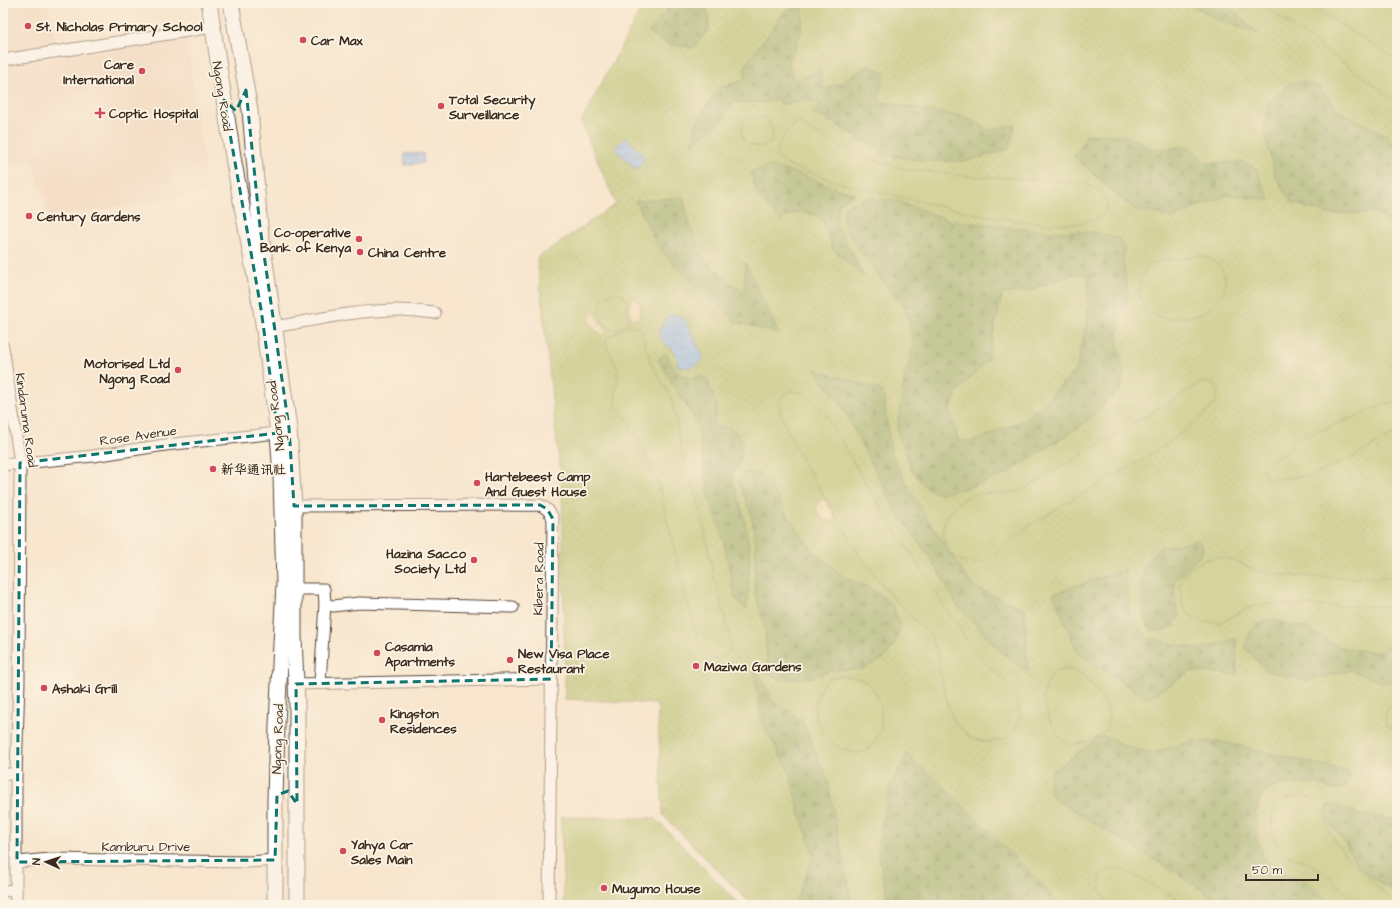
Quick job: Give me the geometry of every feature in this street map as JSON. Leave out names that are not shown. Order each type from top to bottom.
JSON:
[{"type":"main road","name":"Ngong Road","points":[[209,3],[234,163],[261,309],[278,433],[281,477],[284,584],[275,801],[276,905]]},
{"type":"main road","name":"Ngong Road","points":[[231,3],[250,110],[260,227],[289,428],[294,506],[297,905]]},
{"type":"main road","points":[[224,100],[230,105],[238,105],[246,90]]},
{"type":"main road","points":[[275,801],[277,795],[284,791],[288,791],[294,796],[297,804]]},
{"type":"street","points":[[3,60],[213,27]]},
{"type":"street","points":[[274,327],[340,315],[380,311],[399,310],[435,313]]},
{"type":"street","name":"Kindaruma Road","points":[[3,347],[20,463],[16,905]]},
{"type":"street","name":"Rose Avenue","points":[[3,465],[93,456],[165,444],[278,433]]},
{"type":"street","name":"Kibera Road","points":[[294,506],[540,505],[551,513],[553,519],[549,905]]},
{"type":"street","points":[[294,589],[324,589],[325,604],[320,683]]},
{"type":"street","points":[[325,604],[333,606],[359,603],[513,607]]},
{"type":"street","points":[[296,684],[551,679]]},
{"type":"street","points":[[3,774],[16,774]]},
{"type":"street","name":"Kamburu Drive","points":[[17,862],[50,859],[250,862],[275,860]]},
{"type":"street","points":[[3,891],[16,890]]},
{"type":"highlighted area","points":[[246,90],[260,227],[289,428],[294,506],[540,505],[547,509],[553,519],[551,679],[296,684],[297,804],[288,791],[277,795],[275,860],[17,862],[20,463],[278,433],[261,309],[224,100],[236,111]]},
{"type":"shaded area","name":"St. Nicholas Primary School","points":[[3,3],[48,3],[56,48],[3,59]]},
{"type":"shaded area","name":"Coptic Hospital","points":[[187,38],[208,192],[49,218],[33,161],[3,166],[3,65]]},
{"type":"green space","points":[[644,3],[1397,3],[1397,905],[752,905],[663,815],[657,704],[565,699],[562,491],[537,258],[616,204],[581,122]]},
{"type":"green space","points":[[673,3],[707,3],[709,28],[694,48],[666,44],[649,32]]},
{"type":"green space","points":[[1189,3],[1222,3],[1229,7],[1259,34],[1216,19]]},
{"type":"green space","points":[[1260,3],[1305,3],[1397,60],[1397,101]]},
{"type":"green space","points":[[803,7],[801,33],[789,63],[794,81],[820,70],[823,89],[842,83],[867,65],[885,73],[878,101],[966,117],[989,130],[1015,125],[1009,149],[967,161],[925,161],[886,155],[830,121],[811,113],[820,103],[806,99],[782,105],[776,98],[765,103],[735,102],[722,120],[692,146],[697,121],[719,88],[744,80],[746,64],[786,10]]},
{"type":"green space","points":[[1292,82],[1305,82],[1319,87],[1340,112],[1387,135],[1397,145],[1397,229],[1377,213],[1328,214],[1292,203],[1275,176],[1264,130],[1270,102]]},
{"type":"green space","points":[[764,117],[769,123],[772,132],[770,143],[759,147],[746,143],[741,134],[743,124],[747,118]]},
{"type":"green space","points":[[800,123],[828,141],[864,157],[903,169],[966,176],[1045,180],[1091,186],[1101,193],[1107,201],[1106,210],[1101,217],[1082,223],[1048,224],[1001,218],[952,209],[837,182],[785,164],[777,157],[778,147],[787,131],[794,124]]},
{"type":"green space","points":[[1088,134],[1127,136],[1155,150],[1189,146],[1206,163],[1242,162],[1255,167],[1270,200],[1228,195],[1196,207],[1174,218],[1135,209],[1074,157]]},
{"type":"green space","points":[[770,166],[803,175],[839,190],[856,193],[839,203],[836,225],[856,259],[863,276],[833,249],[821,217],[799,211],[780,220],[756,193],[751,172]]},
{"type":"green space","points":[[683,197],[691,229],[702,254],[712,267],[732,284],[745,291],[745,262],[779,334],[736,322],[677,267],[655,242],[636,201]]},
{"type":"green space","points":[[869,197],[900,202],[949,220],[1052,232],[1093,232],[1118,238],[1124,248],[1123,261],[1128,294],[1119,322],[1118,344],[1124,372],[1120,389],[1086,422],[1005,475],[963,489],[938,494],[923,485],[912,470],[897,431],[905,377],[914,344],[906,309],[874,270],[846,229],[843,218],[846,206]],"holes":[[[1089,274],[1088,318],[1077,368],[1043,405],[1017,423],[972,442],[958,440],[950,409],[956,394],[988,359],[1002,294],[1031,290],[1070,275]]]},
{"type":"green space","points":[[1196,256],[1205,257],[1213,261],[1223,272],[1225,287],[1222,295],[1213,306],[1203,313],[1170,318],[1160,317],[1148,312],[1140,297],[1141,279],[1146,269],[1154,263],[1160,261],[1184,259]]},
{"type":"green space","points":[[612,293],[620,294],[625,297],[627,302],[628,319],[628,323],[619,329],[614,330],[602,321],[600,315],[600,307],[603,299]]},
{"type":"green space","points":[[631,326],[639,327],[643,334],[651,364],[671,397],[681,449],[699,505],[713,573],[729,633],[730,643],[728,653],[716,659],[706,655],[695,631],[659,487],[634,429],[616,406],[618,382],[617,367],[606,344],[607,338]]},
{"type":"green space","points":[[666,353],[672,365],[686,378],[707,377],[717,407],[714,425],[732,429],[742,441],[741,459],[732,477],[744,517],[750,554],[747,609],[735,598],[722,534],[707,490],[697,423],[658,359]]},
{"type":"green space","points":[[814,369],[883,391],[891,454],[921,509],[973,587],[1025,609],[1028,672],[1001,652],[958,606],[931,559],[896,511],[841,404]]},
{"type":"green space","points":[[1203,382],[1215,384],[1216,386],[1217,395],[1213,406],[1189,427],[1135,464],[1029,525],[987,560],[976,563],[965,562],[955,558],[949,551],[944,538],[945,521],[952,510],[964,499],[985,493],[1007,493],[1021,491]]},
{"type":"green space","points":[[792,391],[803,393],[813,399],[827,417],[866,484],[975,654],[1012,687],[1020,717],[1016,728],[1005,739],[988,742],[971,738],[957,725],[948,707],[938,654],[930,635],[890,594],[861,557],[800,456],[783,420],[778,403],[783,395]]},
{"type":"green space","points":[[1397,400],[1397,432],[1348,460],[1312,475],[1268,480],[1262,468],[1268,462],[1286,453],[1296,440]]},
{"type":"green space","points":[[744,473],[758,473],[774,490],[790,519],[814,552],[846,578],[873,589],[893,606],[900,627],[895,643],[885,658],[862,669],[831,670],[809,678],[779,680],[771,674],[767,664],[765,628],[755,592],[756,543],[751,514],[739,483]]},
{"type":"green space","points":[[1198,540],[1203,547],[1201,555],[1175,580],[1174,598],[1179,615],[1175,626],[1164,631],[1151,630],[1145,620],[1141,587],[1145,563],[1159,548]]},
{"type":"green space","points":[[1217,557],[1233,560],[1257,571],[1289,576],[1343,578],[1397,577],[1397,606],[1323,606],[1272,603],[1250,607],[1219,623],[1204,621],[1189,615],[1182,604],[1180,586],[1183,576],[1195,565],[1205,560]]},
{"type":"green space","points":[[1125,569],[1129,613],[1147,638],[1199,649],[1236,639],[1237,675],[1191,671],[1147,699],[1078,653],[1053,594]]},
{"type":"green space","points":[[1269,619],[1306,628],[1339,647],[1378,653],[1397,640],[1397,682],[1381,683],[1351,670],[1307,681],[1267,671],[1245,648],[1251,629]]},
{"type":"green space","points":[[753,663],[773,701],[802,720],[827,778],[852,905],[794,905],[814,855],[800,814],[788,769],[762,723]]},
{"type":"green space","points":[[1067,669],[1079,672],[1092,685],[1104,703],[1108,717],[1108,724],[1102,733],[1090,740],[1072,745],[1059,737],[1049,718],[1043,698],[1047,683],[1055,672]]},
{"type":"green space","points":[[839,676],[856,678],[869,685],[874,690],[880,704],[881,728],[874,742],[865,751],[853,752],[838,746],[826,736],[818,723],[815,706],[823,684],[828,679]]},
{"type":"green space","points":[[1397,704],[1397,731],[1386,725],[1385,717],[1388,709]]},
{"type":"green space","points":[[1104,736],[1121,745],[1153,753],[1193,741],[1222,742],[1348,771],[1349,778],[1344,788],[1330,790],[1318,783],[1280,785],[1261,795],[1255,813],[1256,834],[1263,856],[1280,874],[1308,881],[1330,905],[1223,905],[1180,875],[1053,798],[1048,787],[1052,772],[1097,738]]},
{"type":"green space","points":[[907,754],[949,792],[1044,887],[1059,905],[889,905],[877,848],[890,787]]},
{"type":"green space","points":[[1300,796],[1314,800],[1318,803],[1328,830],[1334,840],[1350,860],[1397,905],[1356,905],[1344,890],[1322,870],[1303,860],[1286,855],[1278,847],[1272,831],[1272,816],[1276,804],[1286,799]]},
{"type":"green space","points":[[1334,804],[1359,814],[1397,820],[1397,892],[1370,876],[1357,864],[1343,840],[1327,820],[1327,806]]},
{"type":"green space","points":[[561,817],[655,818],[740,905],[564,905]]},
{"type":"green space","points":[[1111,868],[1121,869],[1190,905],[1110,905],[1102,895],[1100,882],[1103,874]]},
{"type":"sand","points":[[633,298],[638,301],[640,312],[638,319],[632,318],[630,314],[631,300]]},
{"type":"sand","points":[[593,313],[595,313],[600,323],[606,329],[606,334],[603,335],[597,331],[590,323]]},
{"type":"sand","points":[[821,499],[824,499],[832,510],[836,520],[828,521],[819,515],[817,505]]},
{"type":"water","points":[[626,137],[645,158],[636,170],[615,148]]},
{"type":"water","points":[[423,153],[424,163],[405,165],[404,154]]},
{"type":"water","points":[[676,314],[685,319],[704,358],[692,367],[677,366],[677,356],[658,333],[667,317]]},
{"type":"place","name":"St. Nicholas Primary School","points":[[28,26]]},
{"type":"place","name":"Car Max","points":[[303,40]]},
{"type":"place","name":"Care International","points":[[142,71]]},
{"type":"place","name":"Total Security Surveillance","points":[[441,106]]},
{"type":"place","name":"Coptic Hospital","points":[[100,113]]},
{"type":"place","name":"Century Gardens","points":[[29,216]]},
{"type":"place","name":"Co-operative Bank of Kenya","points":[[359,239]]},
{"type":"place","name":"China Centre","points":[[360,252]]},
{"type":"place","name":"Motorised Ltd Ngong Road","points":[[178,370]]},
{"type":"place","name":"新华通讯社","points":[[213,469]]},
{"type":"place","name":"Hartebeest Camp And Guest House","points":[[477,483]]},
{"type":"place","name":"Hazina Sacco Society Ltd","points":[[474,560]]},
{"type":"place","name":"Casamia Apartments","points":[[377,653]]},
{"type":"place","name":"New Visa Place Restaurant","points":[[510,660]]},
{"type":"place","name":"Maziwa Gardens","points":[[696,666]]},
{"type":"place","name":"Ashaki Grill","points":[[44,688]]},
{"type":"place","name":"Kingston Residences","points":[[382,720]]},
{"type":"place","name":"Yahya Car Sales Main","points":[[343,851]]},
{"type":"place","name":"Mugumo House","points":[[604,888]]}]
